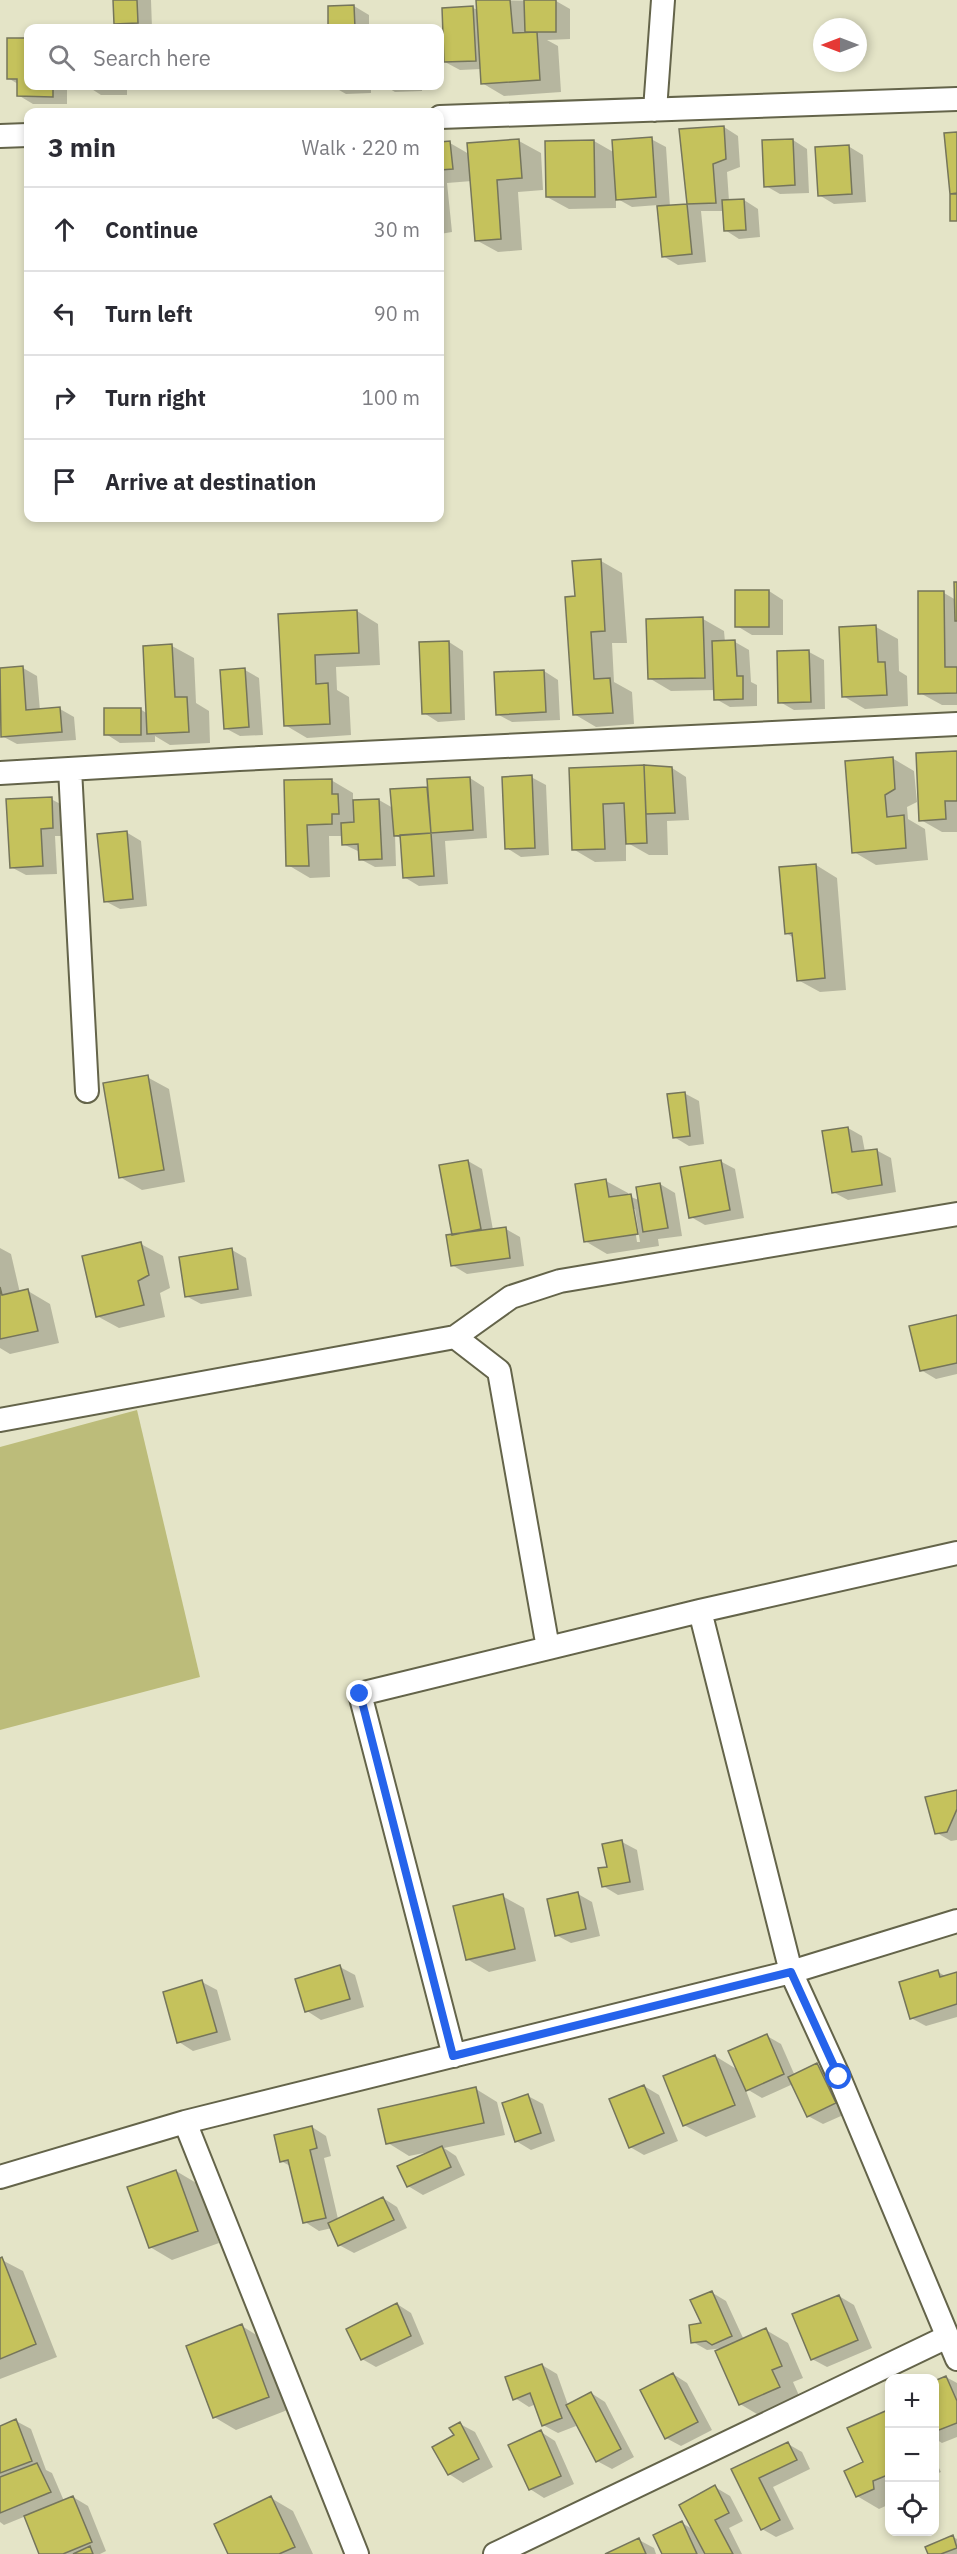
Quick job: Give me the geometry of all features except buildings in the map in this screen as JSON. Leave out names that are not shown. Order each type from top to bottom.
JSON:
[{"type":"street","points":[[655,110],[663,0]]},
{"type":"street","points":[[444,117],[957,99]]},
{"type":"street","points":[[0,136],[24,135]]},
{"type":"street","points":[[0,773],[957,724]]},
{"type":"street","points":[[70,769],[87,1091]]},
{"type":"street","points":[[0,1420],[455,1336],[511,1297],[560,1281],[957,1214]]},
{"type":"street","points":[[455,1336],[499,1371],[548,1648]]},
{"type":"street","points":[[453,2056],[360,1694],[700,1611],[957,1553]]},
{"type":"street","points":[[700,1611],[791,1972],[835,2067],[957,2359]]},
{"type":"street","points":[[0,2177],[185,2122],[791,1972],[957,1921]]},
{"type":"street","points":[[185,2122],[357,2554]]},
{"type":"street","points":[[495,2554],[947,2337]]},
{"type":"shaded area","points":[[137,1410],[200,1677],[0,1730],[0,1447]]},
{"type":"route","points":[[360,1694],[453,2056],[791,1972],[839,2077]]}]
